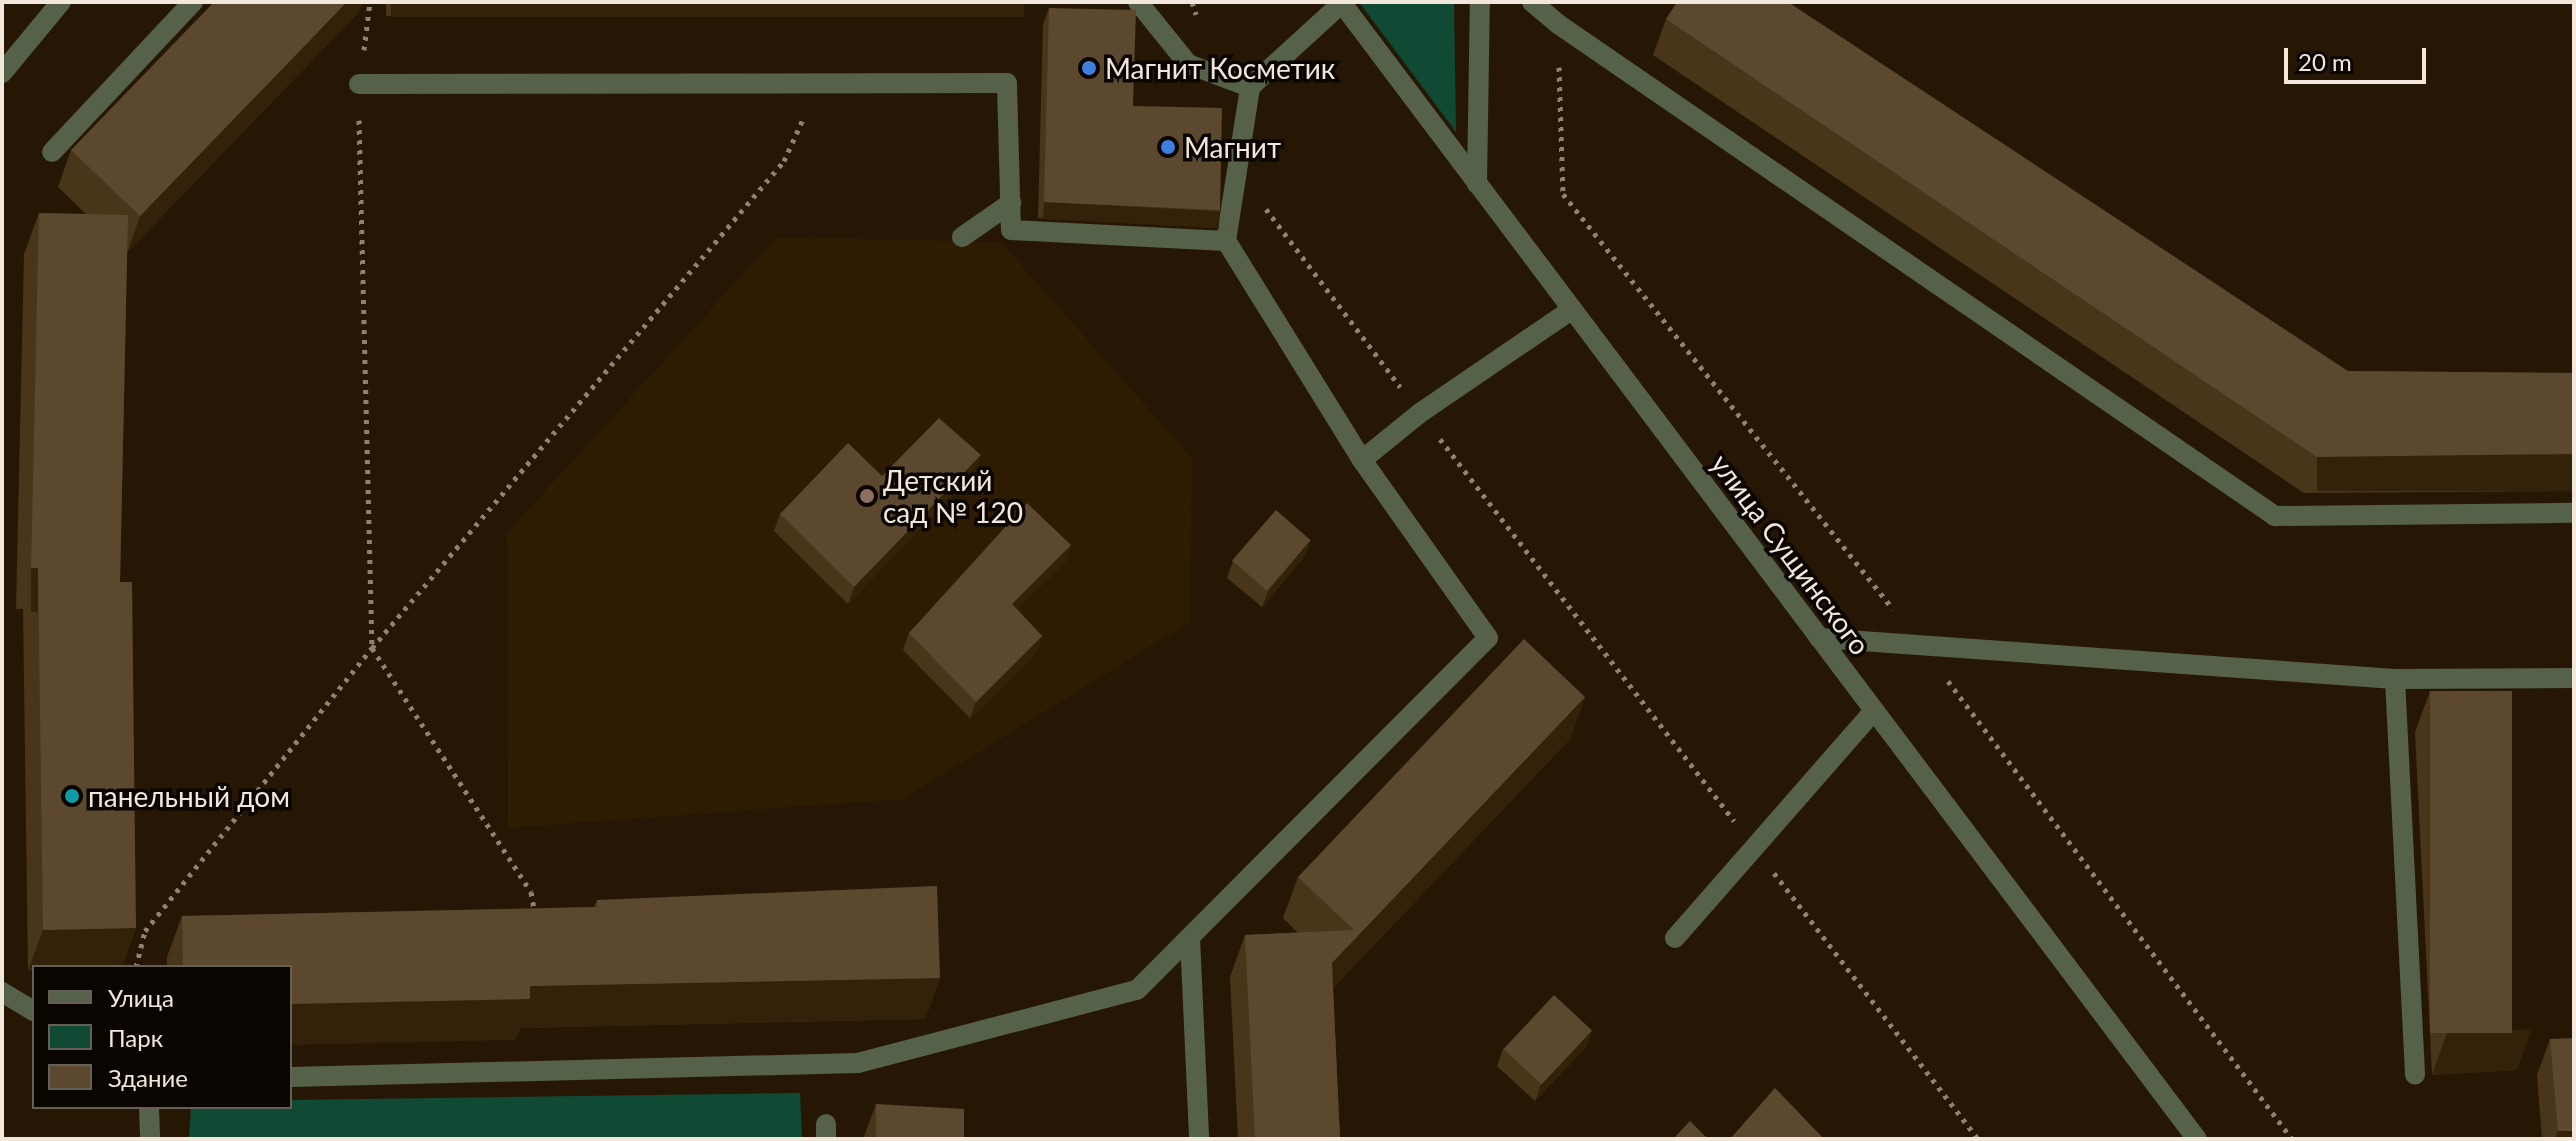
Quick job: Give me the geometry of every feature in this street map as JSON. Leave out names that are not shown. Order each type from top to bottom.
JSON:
[{"type":"street","points":[[2,73],[61,2]]},
{"type":"street","points":[[52,152],[193,2]]},
{"type":"street","points":[[1138,2],[1188,64],[1250,87]]},
{"type":"street","points":[[1477,184],[1480,2]]},
{"type":"street","points":[[1532,2],[1558,24],[2275,516],[2574,513]]},
{"type":"street","points":[[292,1077],[858,1063],[1137,990],[1488,638],[1362,460],[1226,241],[1250,87],[1342,3]]},
{"type":"street","name":"улица Сущинского","points":[[1342,3],[2197,1139]]},
{"type":"street","points":[[359,84],[1007,83],[1011,230],[1226,241]]},
{"type":"street","points":[[962,237],[1011,203]]},
{"type":"street","points":[[1362,460],[1420,413],[1571,310]]},
{"type":"street","points":[[1819,638],[2395,679],[2574,678]]},
{"type":"street","points":[[2395,679],[2415,1074]]},
{"type":"street","points":[[1675,938],[1874,711]]},
{"type":"street","points":[[1190,938],[1199,1139]]},
{"type":"street","points":[[2,992],[32,1010]]},
{"type":"street","points":[[149,1109],[150,1139]]},
{"type":"path","points":[[370,2],[359,84],[372,648],[531,892],[537,921]]},
{"type":"path","points":[[1192,2],[1197,17]]},
{"type":"path","points":[[1558,24],[1563,194],[1920,644],[2292,1139]]},
{"type":"path","points":[[136,965],[145,931],[372,648],[784,161],[819,83]]},
{"type":"path","points":[[1237,171],[1978,1139]]},
{"type":"shaded area","name":"Детский сад № 120","points":[[777,237],[1001,242],[1192,458],[1190,622],[903,799],[508,828],[507,533]]},
{"type":"green space","points":[[1359,2],[1454,2],[1456,132]]},
{"type":"green space","points":[[800,1093],[802,1139],[189,1139],[191,1109],[292,1109],[292,1100]]},
{"type":"building","points":[[214,2],[347,2],[140,216],[71,150]]},
{"type":"building","points":[[1677,2],[1788,2],[2348,371],[2574,373],[2574,454],[2317,457],[1666,19]]},
{"type":"building","points":[[1049,8],[1136,10],[1133,106],[1222,108],[1220,210],[1044,202]]},
{"type":"building","points":[[39,213],[128,215],[120,582],[132,582],[136,928],[43,930],[38,568],[31,568]]},
{"type":"building","points":[[939,418],[981,455],[854,587],[780,514],[848,443],[882,476]]},
{"type":"building","points":[[1027,503],[1071,545],[1012,604],[1042,636],[976,702],[909,633]]},
{"type":"building","points":[[1276,510],[1311,540],[1267,591],[1232,561]]},
{"type":"building","points":[[1524,639],[1585,697],[1332,963],[1340,1139],[1255,1139],[1245,935],[1354,930],[1298,877]]},
{"type":"building","points":[[2430,691],[2512,691],[2512,1033],[2430,1033]]},
{"type":"building","points":[[937,886],[940,978],[530,986],[530,999],[292,1004],[292,965],[183,965],[182,916],[597,907],[597,900]]},
{"type":"building","points":[[1554,995],[1592,1030],[1542,1085],[1504,1049]]},
{"type":"building","points":[[2574,1038],[2574,1131],[2558,1131],[2550,1039]]},
{"type":"building","points":[[1775,1088],[1824,1139],[1730,1139]]},
{"type":"building","points":[[876,1104],[964,1109],[964,1139],[876,1139]]},
{"type":"building","points":[[1690,1121],[1708,1139],[1673,1139]]},
{"type":"place","name":"Магнит Косметик","points":[[1089,68]]},
{"type":"place","name":"Магнит","points":[[1168,147]]},
{"type":"place","name":"Детский сад № 120","points":[[867,496]]},
{"type":"place","name":"панельный дом","points":[[72,796]]}]
